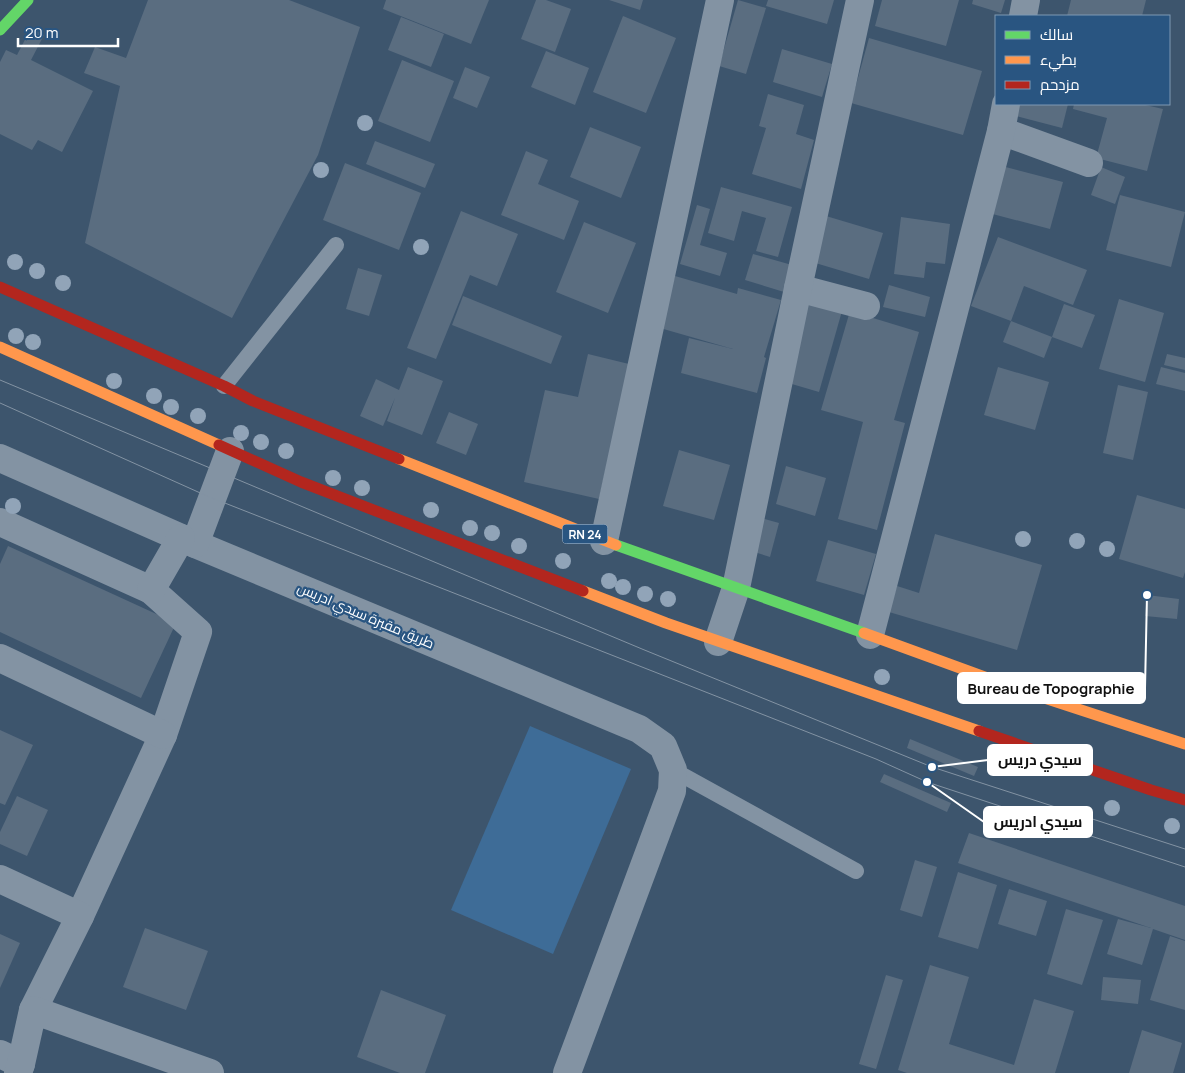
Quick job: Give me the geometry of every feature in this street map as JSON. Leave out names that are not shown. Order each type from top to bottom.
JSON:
[{"type":"main road","points":[[0,30],[28,0]]},
{"type":"main road","name":"RN 24","points":[[0,287],[224,386],[253,401],[604,541],[1023,691],[1185,744]]},
{"type":"main road","points":[[0,347],[301,482],[657,620],[1185,800]]},
{"type":"street","points":[[604,541],[720,0]]},
{"type":"street","points":[[718,642],[736,588],[860,0]]},
{"type":"street","points":[[1023,15],[1026,0]]},
{"type":"street","points":[[870,635],[1001,131],[1006,105]]},
{"type":"street","points":[[1001,131],[1089,163]]},
{"type":"street","points":[[798,288],[866,306]]},
{"type":"street","points":[[151,590],[188,541],[230,451]]},
{"type":"street","name":"طريق مقبرة سيدي ادريس","points":[[0,458],[188,541],[639,729],[663,746],[673,770],[672,791],[566,1073]]},
{"type":"street","points":[[0,522],[151,590],[198,632],[163,735],[80,916],[33,1010],[13,1064]]},
{"type":"street","points":[[0,658],[163,735]]},
{"type":"street","points":[[0,879],[80,916]]},
{"type":"street","points":[[33,1010],[210,1073]]},
{"type":"lane","points":[[224,386],[336,245]]},
{"type":"lane","points":[[673,770],[856,871]]},
{"type":"shaded area","points":[[530,726],[631,769],[553,954],[451,910]]},
{"type":"building","points":[[148,0],[289,0],[360,27],[318,155],[232,318],[85,243],[120,86],[84,73],[95,47],[126,58]]},
{"type":"building","points":[[386,0],[489,0],[471,44],[383,9]]},
{"type":"building","points":[[536,0],[546,0],[571,9],[555,52],[521,39]]},
{"type":"building","points":[[609,0],[643,0],[640,10]]},
{"type":"building","points":[[738,0],[766,8],[746,74],[719,66]]},
{"type":"building","points":[[768,0],[834,0],[827,24],[766,6]]},
{"type":"building","points":[[882,0],[959,0],[946,46],[875,26]]},
{"type":"building","points":[[973,0],[1005,0],[1001,13],[972,4]]},
{"type":"building","points":[[1071,0],[1146,0],[1142,15],[1067,15]]},
{"type":"building","points":[[623,16],[676,38],[646,113],[593,92]]},
{"type":"building","points":[[401,17],[444,34],[431,67],[388,50]]},
{"type":"building","points":[[31,28],[44,35],[31,60],[93,91],[62,152],[38,140],[32,150],[0,134],[0,62],[6,50],[17,55]]},
{"type":"building","points":[[869,38],[982,71],[963,135],[851,103]]},
{"type":"building","points":[[782,49],[832,64],[822,97],[773,82]]},
{"type":"building","points":[[546,51],[589,68],[575,105],[531,87]]},
{"type":"building","points":[[402,60],[454,81],[430,142],[378,121]]},
{"type":"building","points":[[465,67],[490,77],[477,108],[453,98]]},
{"type":"building","points":[[768,94],[804,105],[796,134],[814,140],[801,189],[752,174],[766,128],[759,126]]},
{"type":"building","points":[[1019,105],[1068,105],[1062,128],[1016,116]]},
{"type":"building","points":[[1074,105],[1145,105],[1163,109],[1147,171],[1096,158],[1107,118],[1073,109]]},
{"type":"building","points":[[590,127],[641,147],[621,198],[570,177]]},
{"type":"building","points":[[375,141],[435,164],[425,188],[366,164]]},
{"type":"building","points":[[526,151],[548,160],[538,184],[579,201],[564,240],[501,215]]},
{"type":"building","points":[[345,163],[421,193],[399,250],[323,220]]},
{"type":"building","points":[[998,165],[1063,182],[1050,229],[985,212]]},
{"type":"building","points":[[1101,167],[1125,177],[1115,204],[1091,195]]},
{"type":"building","points":[[721,187],[792,207],[778,257],[756,251],[766,218],[742,211],[734,241],[708,233]]},
{"type":"building","points":[[1120,195],[1185,212],[1171,267],[1106,250]]},
{"type":"building","points":[[697,205],[710,209],[700,245],[727,253],[720,276],[680,264]]},
{"type":"building","points":[[461,211],[518,234],[497,286],[470,275],[436,359],[407,348]]},
{"type":"building","points":[[826,216],[883,233],[869,279],[812,262]]},
{"type":"building","points":[[901,217],[950,224],[945,264],[926,262],[924,278],[894,274]]},
{"type":"building","points":[[584,222],[636,243],[608,313],[556,292]]},
{"type":"building","points":[[998,237],[1087,270],[1073,305],[1024,286],[1011,321],[971,306]]},
{"type":"building","points":[[753,254],[792,265],[784,292],[745,280]]},
{"type":"building","points":[[358,268],[382,275],[369,316],[346,309]]},
{"type":"building","points":[[675,276],[737,294],[738,288],[781,300],[764,357],[766,358],[757,393],[681,373],[689,338],[733,349],[660,328]]},
{"type":"building","points":[[889,285],[930,297],[925,317],[883,307]]},
{"type":"building","points":[[463,296],[562,336],[551,364],[452,325]]},
{"type":"building","points":[[1119,299],[1164,313],[1145,382],[1099,369]]},
{"type":"building","points":[[808,301],[842,311],[819,392],[785,382]]},
{"type":"building","points":[[1064,304],[1095,315],[1082,348],[1052,337]]},
{"type":"building","points":[[850,311],[919,332],[894,420],[905,423],[877,530],[838,519],[863,422],[821,410]]},
{"type":"building","points":[[1011,321],[1052,337],[1044,358],[1003,342]]},
{"type":"building","points":[[588,354],[629,364],[599,499],[524,482],[545,390],[578,397]]},
{"type":"building","points":[[1167,354],[1185,358],[1185,370],[1164,365]]},
{"type":"building","points":[[408,367],[443,381],[422,435],[387,421],[395,398],[383,426],[360,416],[376,379],[399,390]]},
{"type":"building","points":[[998,367],[1049,382],[1035,430],[984,415]]},
{"type":"building","points":[[1161,367],[1185,373],[1185,391],[1156,384]]},
{"type":"building","points":[[1118,385],[1148,392],[1133,460],[1103,453]]},
{"type":"building","points":[[449,412],[478,424],[466,455],[436,443]]},
{"type":"building","points":[[679,450],[730,465],[714,520],[663,506]]},
{"type":"building","points":[[786,466],[826,478],[815,516],[776,504]]},
{"type":"building","points":[[1137,495],[1185,509],[1185,572],[1183,578],[1119,559]]},
{"type":"building","points":[[761,518],[779,523],[770,557],[751,551]]},
{"type":"building","points":[[935,534],[1042,565],[1017,650],[889,612],[897,586],[919,593]]},
{"type":"building","points":[[828,540],[876,554],[864,595],[816,581]]},
{"type":"building","points":[[8,546],[176,623],[141,698],[0,632],[0,564]]},
{"type":"building","points":[[1147,595],[1179,599],[1177,619],[1145,616]]},
{"type":"building","points":[[0,730],[33,745],[5,805],[0,803]]},
{"type":"building","points":[[910,739],[978,767],[974,776],[907,748]]},
{"type":"building","points":[[884,774],[951,803],[947,812],[880,782]]},
{"type":"building","points":[[17,796],[48,810],[27,856],[0,844],[0,832]]},
{"type":"building","points":[[969,833],[1185,906],[1185,940],[1153,929],[1142,965],[1107,954],[1118,919],[1151,928],[958,863]]},
{"type":"building","points":[[915,860],[937,867],[922,917],[900,910]]},
{"type":"building","points":[[958,872],[997,885],[978,949],[938,937]]},
{"type":"building","points":[[1009,889],[1047,901],[1036,936],[998,924]]},
{"type":"building","points":[[1066,909],[1103,920],[1082,985],[1047,974]]},
{"type":"building","points":[[145,928],[208,951],[186,1010],[123,987]]},
{"type":"building","points":[[0,934],[20,943],[0,988]]},
{"type":"building","points":[[1170,936],[1185,941],[1185,1010],[1150,1000]]},
{"type":"building","points":[[930,965],[969,977],[949,1044],[1014,1065],[1034,999],[1074,1011],[1055,1073],[907,1073],[898,1070]]},
{"type":"building","points":[[886,975],[903,980],[876,1069],[859,1064]]},
{"type":"building","points":[[1103,977],[1141,980],[1138,1004],[1101,1000]]},
{"type":"building","points":[[381,990],[446,1015],[425,1073],[400,1073],[357,1057]]},
{"type":"building","points":[[1142,1030],[1182,1043],[1173,1073],[1129,1073]]},
{"type":"tram line","points":[[0,380],[642,649],[932,767],[1185,849]]},
{"type":"tram line","points":[[0,403],[207,496],[876,759],[927,782],[1185,867]]},
{"type":"traffic: fast","points":[[0,30],[28,0]]},
{"type":"traffic: fast","points":[[616,545],[864,633]]},
{"type":"traffic: slow","points":[[0,347],[219,445]]},
{"type":"traffic: slow","points":[[399,459],[616,545]]},
{"type":"traffic: slow","points":[[583,591],[666,623],[979,731]]},
{"type":"traffic: slow","points":[[864,633],[1023,691],[1185,744]]},
{"type":"traffic: jam","points":[[0,287],[224,386],[253,401],[399,459]]},
{"type":"traffic: jam","points":[[219,445],[301,482],[583,591]]},
{"type":"traffic: jam","points":[[979,731],[1185,800]]},
{"type":"place","name":"Bureau de Topographie","points":[[1147,595]]},
{"type":"place","name":"سيدي دريس","points":[[932,767]]},
{"type":"place","name":"سيدي ادريس","points":[[927,782]]}]
